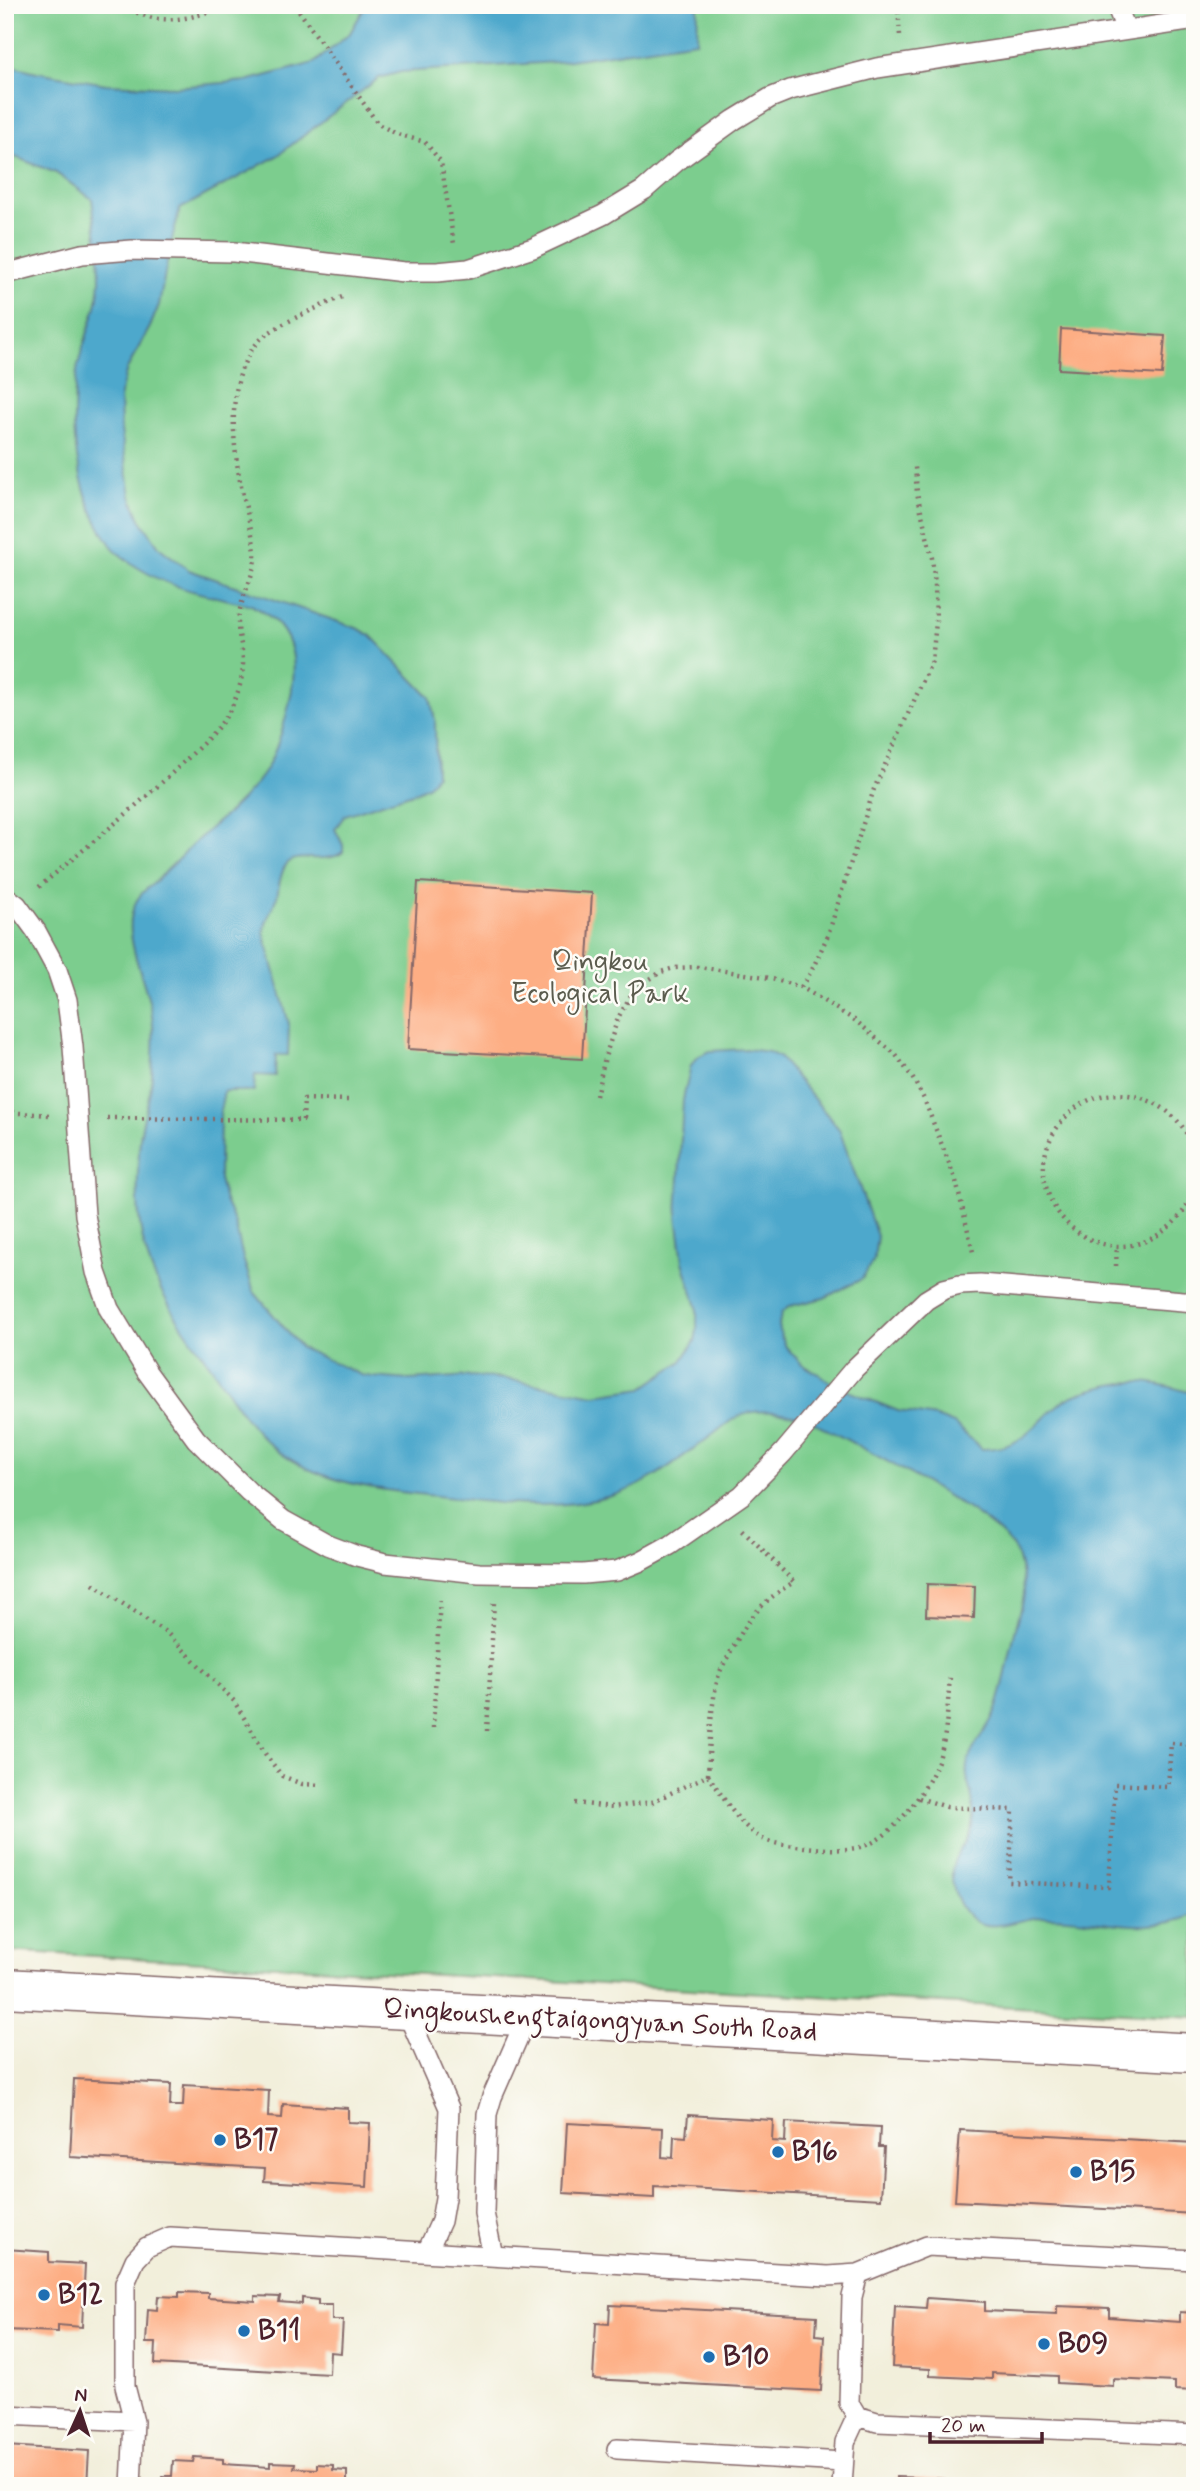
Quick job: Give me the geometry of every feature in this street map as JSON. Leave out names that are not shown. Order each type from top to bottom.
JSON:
[{"type":"street","name":"Qingkoushengtaigongyuan South Road","points":[[5,1989],[1195,2053]]},
{"type":"lane","points":[[1116,5],[1126,29]]},
{"type":"lane","points":[[5,274],[82,254],[132,250],[234,252],[404,272],[458,270],[497,261],[533,248],[603,215],[644,190],[677,161],[734,120],[769,98],[790,90],[877,68],[1195,20]]},
{"type":"lane","points":[[11,901],[36,931],[47,950],[68,1000],[85,1216],[96,1272],[109,1309],[147,1372],[196,1439],[249,1492],[303,1533],[357,1556],[385,1563],[495,1574],[583,1574],[617,1571],[670,1545],[742,1495],[783,1453],[854,1369],[926,1300],[944,1289],[960,1284],[980,1284],[1195,1302]]},
{"type":"lane","points":[[406,2010],[449,2108],[441,2221],[427,2252]]},
{"type":"lane","points":[[493,2256],[484,2213],[487,2114],[527,2017]]},
{"type":"lane","points":[[131,2486],[134,2421],[125,2386],[125,2283],[135,2260],[147,2247],[170,2237],[828,2276],[858,2274],[927,2246],[1195,2260]]},
{"type":"lane","points":[[858,2274],[852,2297],[849,2403],[857,2416],[877,2422],[1195,2435]]},
{"type":"lane","points":[[5,2415],[134,2421]]},
{"type":"lane","points":[[842,2486],[845,2442],[857,2416]]},
{"type":"lane","points":[[617,2449],[843,2462]]},
{"type":"path","points":[[125,5],[142,16],[155,19],[194,17],[224,5]]},
{"type":"path","points":[[295,5],[379,124],[397,134],[425,142],[441,162],[458,270]]},
{"type":"path","points":[[11,901],[154,790],[220,726],[233,704],[241,680],[243,654],[238,628],[239,615],[255,557],[238,473],[234,434],[236,395],[246,358],[262,338],[316,308],[404,272]]},
{"type":"path","points":[[801,987],[828,935],[874,789],[932,661],[936,622],[935,584],[932,558],[917,493],[915,467]]},
{"type":"path","points":[[596,1096],[618,1018],[639,986],[661,972],[674,968],[699,967],[765,976],[801,987],[856,1021],[896,1055],[912,1077],[924,1099],[956,1181],[980,1284]]},
{"type":"path","points":[[1195,1160],[1183,1127],[1169,1112],[1151,1101],[1132,1095],[1112,1094],[1075,1108],[1061,1122],[1044,1157],[1044,1177],[1052,1204],[1069,1227],[1085,1238],[1103,1244],[1123,1246],[1142,1243],[1160,1235],[1188,1206],[1195,1177]]},
{"type":"path","points":[[132,1118],[303,1120],[304,1099],[349,1100]]},
{"type":"path","points":[[5,1112],[78,1118]]},
{"type":"path","points":[[722,1509],[794,1582],[772,1596],[746,1624],[718,1675],[712,1713],[708,1775],[738,1819],[759,1838],[778,1844],[835,1850],[867,1845],[885,1835],[919,1798],[936,1768],[943,1748],[950,1677]]},
{"type":"path","points":[[433,1728],[442,1570]]},
{"type":"path","points":[[487,1731],[495,1574]]},
{"type":"path","points":[[93,1584],[167,1633],[234,1701],[266,1755],[282,1776],[302,1783],[323,1785]]},
{"type":"path","points":[[919,1798],[947,1807],[1013,1810],[1009,1882],[1109,1887],[1115,1784],[1168,1787],[1171,1743],[1195,1745]]},
{"type":"path","points":[[575,1803],[613,1807],[652,1802],[708,1775]]},
{"type":"green space","name":"Qingkou Ecological Park","points":[[5,5],[1195,5],[1195,2017],[5,1951]]},
{"type":"water","points":[[366,5],[698,5],[697,41],[557,62],[401,72],[379,78],[277,156],[180,209],[159,305],[127,369],[120,394],[121,430],[131,496],[140,519],[160,548],[189,570],[370,635],[430,697],[435,720],[436,775],[429,785],[413,793],[345,815],[335,829],[343,845],[343,852],[329,858],[297,859],[286,865],[266,923],[264,933],[289,1024],[288,1055],[276,1055],[275,1076],[255,1075],[254,1091],[224,1091],[220,1111],[219,1179],[235,1223],[254,1292],[301,1348],[361,1375],[409,1380],[470,1376],[506,1379],[595,1395],[643,1388],[682,1361],[695,1341],[697,1330],[697,1307],[683,1262],[677,1216],[683,1100],[691,1065],[699,1056],[710,1051],[746,1049],[769,1052],[780,1058],[839,1129],[877,1236],[874,1259],[862,1279],[824,1298],[790,1306],[781,1313],[781,1336],[786,1347],[802,1364],[843,1389],[898,1411],[936,1417],[954,1424],[982,1449],[996,1448],[1017,1441],[1059,1404],[1099,1388],[1142,1382],[1195,1394],[1195,1914],[1176,1921],[1139,1925],[1044,1917],[1001,1925],[985,1925],[971,1917],[960,1904],[953,1887],[952,1870],[972,1826],[973,1802],[967,1773],[968,1761],[996,1710],[1024,1592],[1015,1551],[1003,1536],[953,1499],[806,1418],[770,1412],[747,1413],[736,1417],[673,1464],[638,1486],[611,1496],[575,1503],[537,1505],[481,1501],[384,1490],[331,1478],[283,1455],[255,1430],[182,1325],[157,1282],[142,1239],[138,1211],[140,1139],[151,1083],[154,1038],[149,1000],[133,946],[132,912],[139,897],[240,801],[267,768],[279,741],[290,702],[294,669],[288,639],[280,626],[268,615],[251,605],[186,589],[149,574],[119,554],[99,526],[83,484],[78,462],[74,416],[77,371],[94,313],[100,278],[92,199],[56,173],[5,153],[5,64],[106,84],[176,87],[246,81],[314,63],[350,33]]},
{"type":"building","points":[[1061,329],[1165,336],[1162,375],[1059,369]]},
{"type":"building","points":[[418,882],[592,893],[582,1059],[408,1049]]},
{"type":"building","points":[[927,1584],[975,1586],[974,1618],[926,1616]]},
{"type":"building","points":[[5,1848],[12,1848],[10,1883],[5,1883]]},
{"type":"building","name":"B17","points":[[74,2079],[171,2084],[170,2106],[183,2106],[184,2085],[269,2090],[268,2117],[282,2118],[283,2104],[348,2108],[348,2122],[370,2123],[367,2187],[264,2181],[265,2168],[70,2157]]},
{"type":"building","name":"B16","points":[[688,2115],[773,2120],[772,2141],[785,2142],[786,2122],[880,2127],[879,2147],[884,2147],[881,2199],[654,2186],[654,2198],[563,2193],[567,2123],[663,2128],[662,2157],[673,2158],[674,2136],[686,2137]]},
{"type":"building","name":"B15","points":[[960,2130],[1195,2143],[1195,2214],[955,2201]]},
{"type":"building","name":"B12","points":[[5,2249],[49,2252],[49,2262],[85,2264],[82,2327],[58,2325],[58,2332],[5,2330]]},
{"type":"building","name":"B11","points":[[179,2292],[208,2293],[208,2298],[255,2301],[255,2296],[280,2297],[279,2302],[302,2304],[302,2298],[318,2300],[318,2305],[332,2305],[332,2320],[343,2320],[341,2353],[330,2352],[329,2374],[155,2364],[156,2343],[146,2343],[148,2309],[157,2310],[158,2296],[179,2297]]},
{"type":"building","name":"B09","points":[[927,2298],[985,2302],[985,2311],[1057,2314],[1057,2306],[1109,2308],[1109,2317],[1180,2322],[1180,2312],[1195,2313],[1195,2391],[1175,2390],[1175,2382],[1113,2379],[1113,2386],[1057,2383],[1057,2376],[992,2373],[992,2379],[930,2376],[930,2369],[892,2367],[895,2306],[926,2308]]},
{"type":"building","name":"B10","points":[[610,2305],[817,2316],[816,2335],[824,2336],[821,2391],[593,2379],[596,2323],[609,2324]]},
{"type":"building","points":[[5,2446],[89,2451],[87,2486],[5,2486]]},
{"type":"building","points":[[194,2457],[223,2459],[223,2464],[270,2467],[270,2462],[295,2463],[294,2468],[317,2469],[317,2464],[333,2465],[333,2470],[347,2471],[347,2486],[162,2486],[163,2476],[172,2476],[173,2461],[193,2462]]},
{"type":"building","points":[[896,2477],[946,2479],[945,2486],[896,2486]]},
{"type":"place","name":"B17","points":[[220,2140]]},
{"type":"place","name":"B16","points":[[778,2152]]},
{"type":"place","name":"B15","points":[[1076,2172]]},
{"type":"place","name":"B12","points":[[44,2295]]},
{"type":"place","name":"B11","points":[[244,2331]]},
{"type":"place","name":"B09","points":[[1044,2344]]},
{"type":"place","name":"B10","points":[[709,2357]]}]
